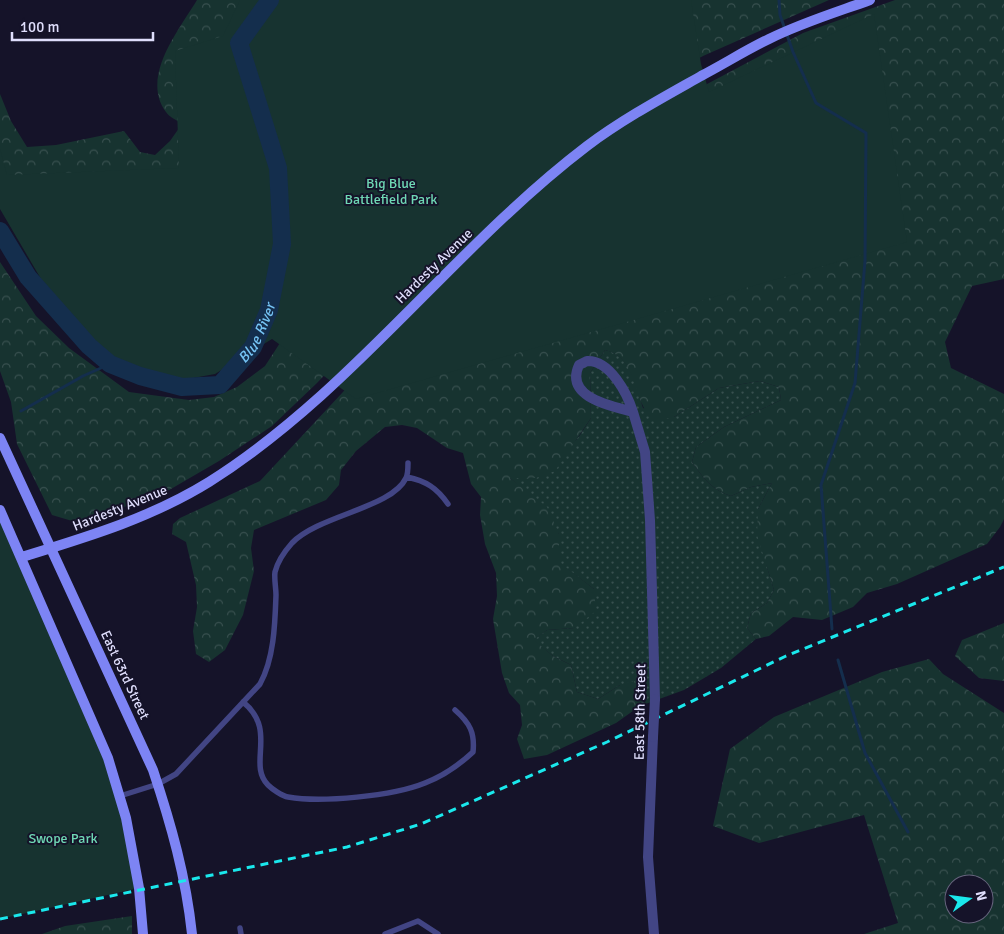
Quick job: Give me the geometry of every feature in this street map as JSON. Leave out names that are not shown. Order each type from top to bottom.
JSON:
[{"type":"main road","name":"Hardesty Avenue","points":[[22,557],[110,530],[162,508],[208,482],[252,452],[324,392],[516,205],[587,146],[629,116],[770,38],[870,0]]},
{"type":"main road","name":"East 63rd Street","points":[[0,438],[154,770],[171,826],[184,879],[192,934]]},
{"type":"main road","points":[[0,510],[108,758],[120,796],[140,888],[143,934]]},
{"type":"street","name":"East 58th Street","points":[[634,412],[589,398],[579,388],[576,376],[579,365],[593,361],[605,366],[620,386],[634,412],[645,452],[654,612],[655,700],[648,857],[654,934]]},
{"type":"lane","points":[[120,796],[158,784],[176,774],[260,684],[268,669],[275,603],[275,574],[280,557],[293,542],[315,527],[349,511],[376,503],[398,489],[407,477],[408,463]]},
{"type":"lane","points":[[407,477],[423,480],[440,492],[448,504]]},
{"type":"lane","points":[[243,702],[254,711],[259,722],[263,778],[269,786],[286,797],[342,798],[391,791],[423,784],[457,767],[473,752],[474,738],[468,721],[455,710]]},
{"type":"lane","points":[[386,934],[418,921],[438,934]]},
{"type":"green space","points":[[197,0],[250,0],[267,176],[0,180],[0,94],[11,121],[27,147],[56,145],[124,131],[140,152],[155,155],[170,141],[182,124],[167,114],[159,98],[157,84],[165,54],[172,39]]},
{"type":"green space","name":"Big Blue Battlefield Park","points":[[240,0],[691,0],[701,64],[709,92],[874,14],[907,242],[356,399],[272,339],[215,374],[155,385],[121,372],[41,279],[0,209],[0,149],[7,175],[179,168],[175,51],[223,36]]},
{"type":"green space","points":[[304,0],[829,0],[703,56],[655,83],[375,322],[317,383],[272,426],[219,461],[164,493],[79,523],[52,515],[17,444],[11,402],[0,371],[0,262],[36,316],[69,348],[129,392],[189,400],[214,397],[237,387],[265,366],[280,343]]},
{"type":"green space","points":[[895,0],[1004,0],[1004,279],[972,286],[945,342],[951,368],[1004,394],[1004,519],[987,544],[897,584],[867,593],[853,607],[822,620],[793,617],[769,636],[756,639],[747,628],[751,613],[767,603],[774,590],[757,535],[758,509],[772,483],[751,487],[731,496],[709,483],[692,462],[696,447],[724,427],[781,400],[779,387],[760,381],[719,388],[674,417],[656,421],[644,408],[630,372],[621,358],[605,350],[590,373],[591,418],[555,471],[536,478],[510,478],[547,507],[559,534],[559,562],[594,589],[596,611],[574,628],[547,630],[534,640],[553,656],[571,665],[577,692],[598,699],[620,685],[635,681],[643,692],[640,706],[616,723],[547,755],[524,759],[517,739],[522,725],[520,705],[509,693],[502,673],[493,619],[497,596],[496,573],[485,544],[480,515],[481,497],[471,484],[463,453],[447,448],[417,428],[402,425],[385,427],[356,451],[341,470],[339,485],[326,500],[254,530],[251,548],[254,571],[243,615],[225,650],[209,662],[196,654],[193,631],[197,607],[196,585],[186,542],[172,534],[173,524],[180,518],[260,481],[370,363],[645,117],[803,33]]},
{"type":"green space","points":[[605,350],[614,353],[627,365],[635,381],[643,408],[674,417],[719,388],[760,381],[779,387],[781,400],[724,427],[696,447],[692,462],[708,483],[731,496],[751,487],[772,483],[758,509],[767,567],[774,590],[767,603],[751,613],[747,628],[756,639],[721,668],[684,690],[640,706],[643,692],[620,685],[598,699],[577,692],[571,665],[553,656],[533,640],[547,630],[574,628],[594,589],[558,562],[559,534],[527,493],[509,477],[536,478],[567,451],[580,435],[591,418],[590,373]]},
{"type":"green space","name":"Swope Park","points":[[0,514],[108,758],[139,888],[0,919]]},
{"type":"green space","points":[[1004,623],[1004,681],[979,678],[955,656],[962,640]]},
{"type":"green space","points":[[929,659],[943,674],[1004,713],[1004,934],[864,934],[898,923],[864,815],[759,843],[713,826],[730,749],[774,717],[882,672]]},
{"type":"green space","points":[[132,916],[132,934],[42,934],[65,926]]},
{"type":"waterway","name":"Blue River","points":[[0,231],[28,277],[89,346],[110,364],[140,376],[182,387],[220,385],[253,347],[269,310],[282,244],[278,168],[239,43],[270,0]]},
{"type":"waterway","points":[[779,0],[780,15],[793,52],[816,103],[866,133],[865,261],[855,383],[821,485],[832,629]]},
{"type":"waterway","points":[[21,411],[83,376],[110,364]]},
{"type":"waterway","points":[[838,660],[865,753],[908,832]]},
{"type":"railway","points":[[0,919],[347,847],[421,824],[607,742],[786,656],[1004,567]]}]
